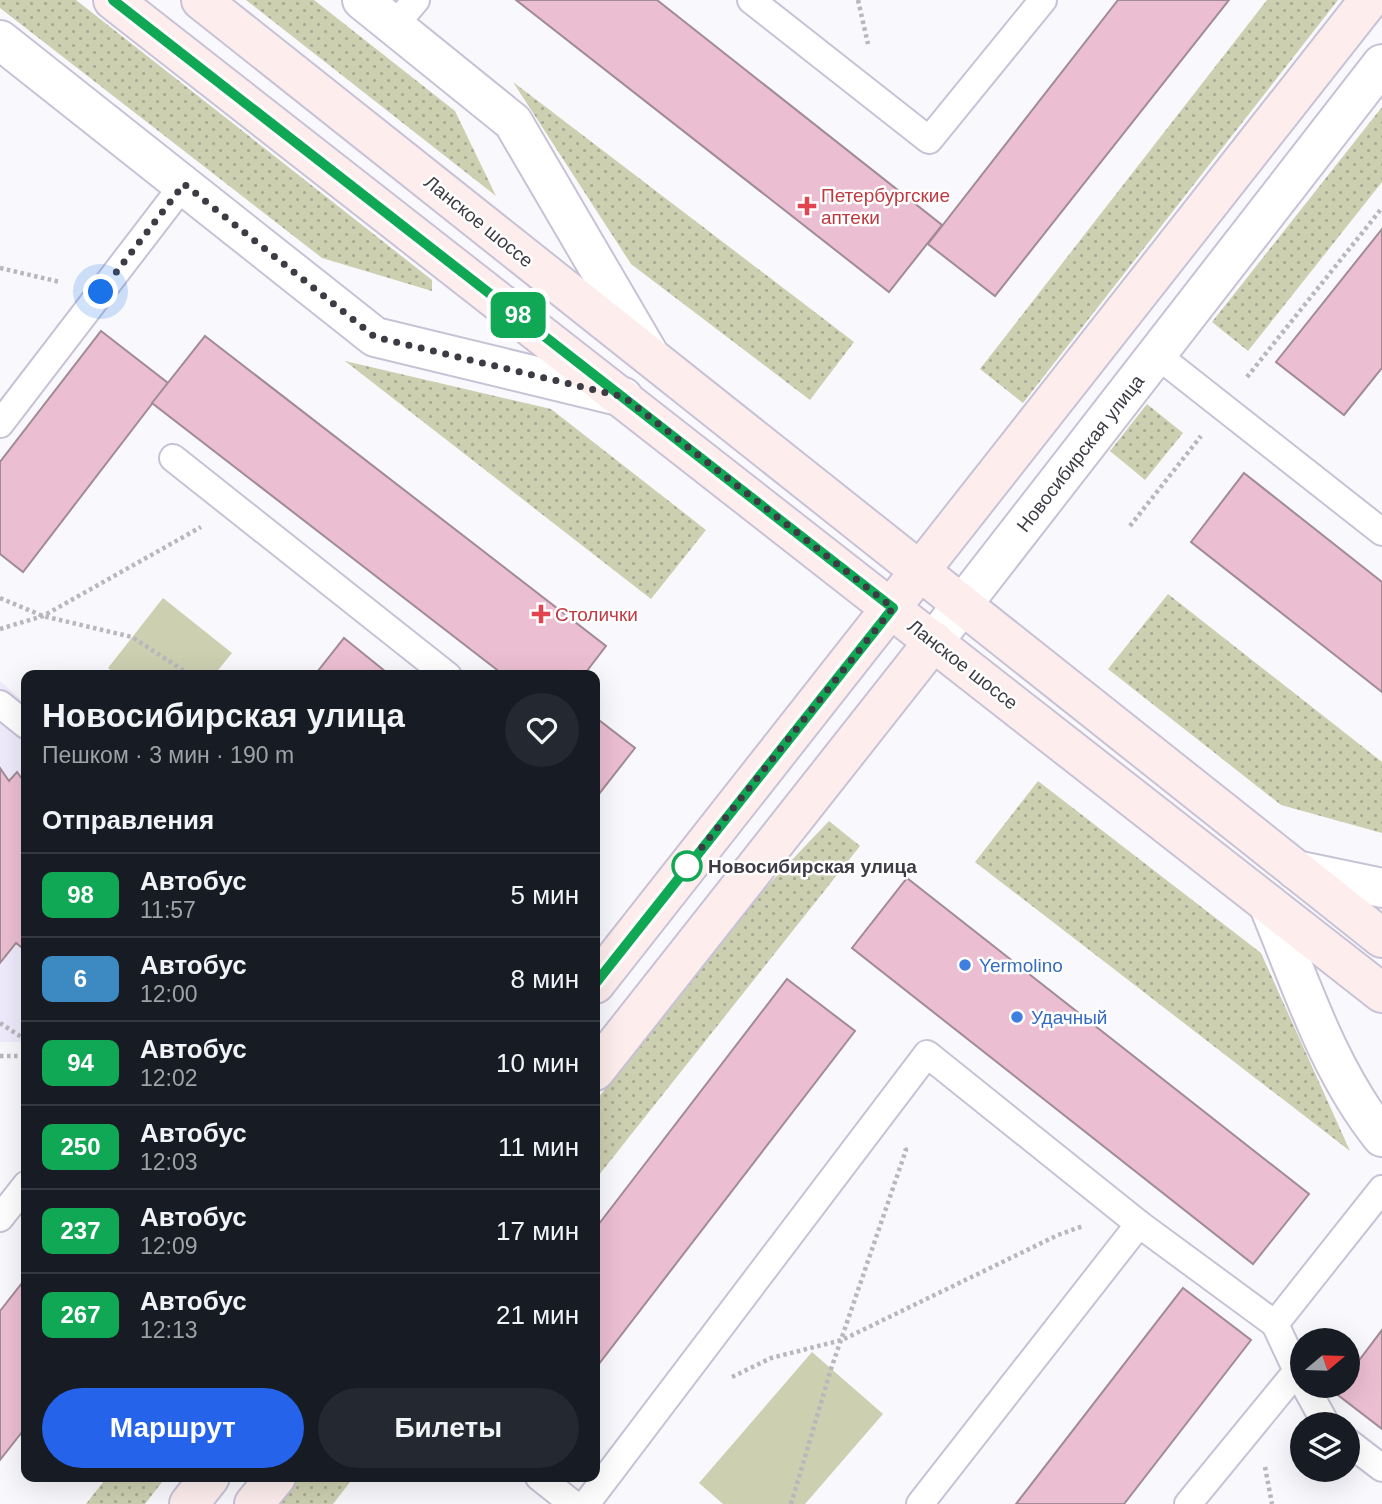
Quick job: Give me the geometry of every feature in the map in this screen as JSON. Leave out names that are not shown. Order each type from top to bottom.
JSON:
[{"type":"main road","name":"Ланское шоссе","points":[[113,0],[624,397],[1382,993]]},
{"type":"main road","name":"Ланское шоссе","points":[[201,0],[1382,938]]},
{"type":"main road","points":[[600,978],[1369,0]]},
{"type":"main road","name":"Новосибирская улица","points":[[600,1065],[934,641]]},
{"type":"main road","points":[[189,1504],[206,1482]]},
{"type":"main road","points":[[254,1504],[272,1482]]},
{"type":"street","points":[[362,0],[405,13],[513,122],[651,358]]},
{"type":"street","points":[[0,40],[375,337],[624,397]]},
{"type":"street","name":"Новосибирская улица","points":[[934,641],[1382,64]]},
{"type":"street","points":[[1296,870],[1382,888]]},
{"type":"street","points":[[1268,904],[1334,1062],[1364,1115],[1382,1137]]},
{"type":"lane","points":[[751,0],[929,140],[1042,0]]},
{"type":"lane","points":[[0,424],[184,184]]},
{"type":"lane","points":[[1157,355],[1223,409],[1380,526]]},
{"type":"lane","points":[[173,458],[440,670]]},
{"type":"lane","points":[[0,705],[21,722]]},
{"type":"lane","points":[[586,1504],[927,1054],[1131,1217],[1275,1324],[1290,1356]]},
{"type":"lane","points":[[1275,1324],[1382,1189]]},
{"type":"lane","points":[[0,1217],[21,1191]]},
{"type":"lane","points":[[920,1504],[1131,1217]]},
{"type":"lane","points":[[1188,1504],[1290,1391]]},
{"type":"lane","points":[[1360,1451],[1382,1468]]},
{"type":"lane","points":[[545,1482],[573,1504]]},
{"type":"path","points":[[1130,526],[1382,208]]},
{"type":"path","points":[[0,268],[101,292]]},
{"type":"path","points":[[0,629],[43,615],[236,508]]},
{"type":"path","points":[[0,598],[43,615],[132,637],[183,670]]},
{"type":"path","points":[[0,1023],[21,1037]]},
{"type":"path","points":[[0,1056],[21,1056]]},
{"type":"path","points":[[791,1504],[842,1340],[906,1150],[882,1114]]},
{"type":"path","points":[[724,1380],[771,1358],[842,1340],[1058,1235],[1131,1217]]},
{"type":"shaded area","points":[[0,681],[21,700],[21,1042],[0,1042]]},
{"type":"green space","points":[[0,0],[76,0],[432,280],[432,291],[322,258],[0,8]]},
{"type":"green space","points":[[246,0],[314,0],[455,111],[496,196]]},
{"type":"green space","points":[[1267,0],[1338,0],[1023,403],[980,369]]},
{"type":"green space","points":[[513,82],[854,342],[810,400],[631,264]]},
{"type":"green space","points":[[1382,107],[1382,182],[1248,351],[1212,322]]},
{"type":"green space","points":[[345,361],[551,409],[706,530],[651,599]]},
{"type":"green space","points":[[1147,404],[1183,433],[1145,480],[1110,451]]},
{"type":"green space","points":[[1168,594],[1382,762],[1382,833],[1281,805],[1108,669]]},
{"type":"green space","points":[[163,598],[232,653],[218,670],[108,668]]},
{"type":"green space","points":[[1038,781],[1261,953],[1350,1151],[975,862]]},
{"type":"green space","points":[[829,821],[860,846],[600,1174],[600,1096],[749,905]]},
{"type":"green space","points":[[812,1352],[883,1414],[805,1504],[723,1504],[699,1483]]},
{"type":"green space","points":[[103,1482],[162,1482],[145,1504],[86,1504]]},
{"type":"green space","points":[[296,1482],[350,1482],[333,1504],[278,1504]]},
{"type":"building","points":[[516,0],[657,0],[942,225],[889,292]]},
{"type":"building","points":[[1118,0],[1229,0],[995,296],[928,244]]},
{"type":"building","points":[[1382,229],[1382,368],[1344,415],[1276,362]]},
{"type":"building","points":[[101,331],[168,383],[23,572],[0,554],[0,462]]},
{"type":"building","points":[[205,336],[606,646],[588,670],[497,670],[152,403]]},
{"type":"building","points":[[1244,473],[1382,582],[1382,692],[1191,542]]},
{"type":"building","points":[[344,638],[384,670],[319,670]]},
{"type":"building","points":[[600,721],[635,748],[600,793]]},
{"type":"building","points":[[0,768],[9,781],[17,772],[21,777],[21,947],[16,943],[0,963]]},
{"type":"building","points":[[907,878],[1309,1194],[1253,1264],[852,948]]},
{"type":"building","points":[[787,979],[855,1031],[600,1362],[600,1222]]},
{"type":"building","points":[[21,1284],[21,1433],[0,1460],[0,1311]]},
{"type":"building","points":[[1183,1288],[1251,1340],[1124,1504],[1016,1504]]},
{"type":"building","points":[[1382,1330],[1382,1429],[1342,1398],[1360,1398],[1360,1359]]},
{"type":"bus line","name":"98","points":[[113,0],[893,608],[600,978]]},
{"type":"place","name":"Петербургские аптеки","points":[[807,206]]},
{"type":"place","name":"Столички","points":[[541,614]]},
{"type":"place","name":"Новосибирская улица","points":[[687,866]]},
{"type":"place","name":"Yermolino","points":[[965,965]]},
{"type":"place","name":"Удачный","points":[[1017,1017]]},
{"type":"route","points":[[101,292],[184,184],[375,337],[624,397],[893,608],[687,866]]}]
